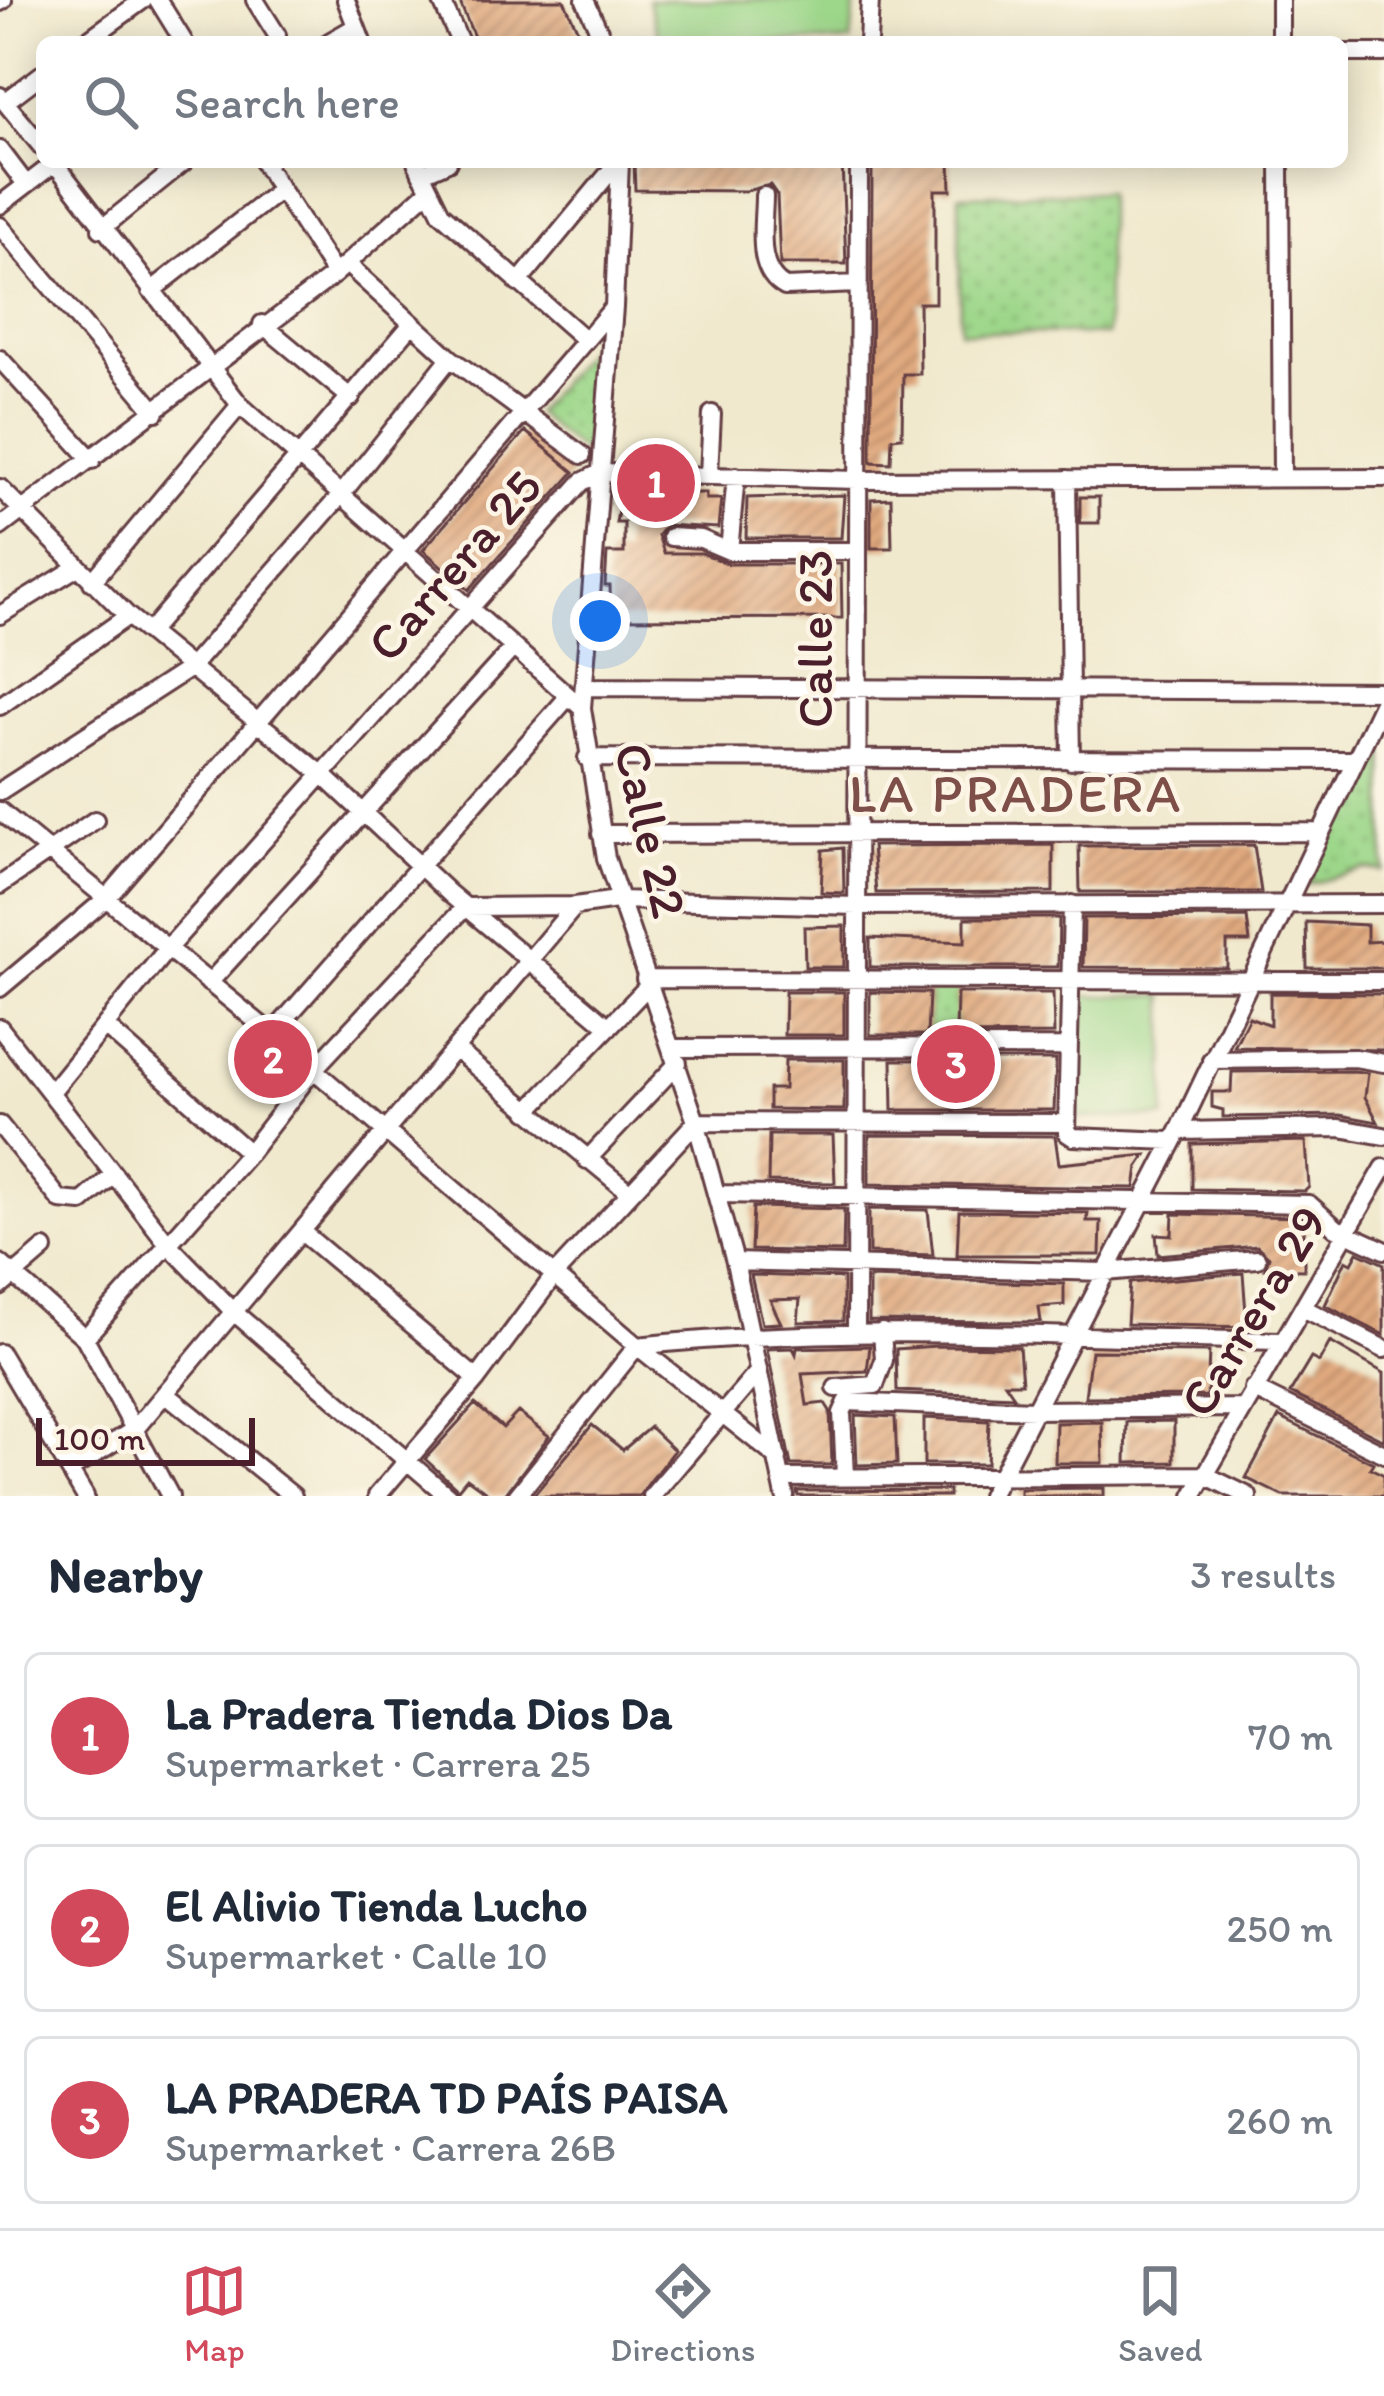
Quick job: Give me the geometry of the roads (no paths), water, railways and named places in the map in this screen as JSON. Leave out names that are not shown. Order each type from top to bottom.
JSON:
[{"type":"street","points":[[93,36],[143,0]]},
{"type":"street","points":[[158,0],[180,36]]},
{"type":"street","points":[[255,0],[277,35]]},
{"type":"street","points":[[346,0],[358,35]]},
{"type":"street","points":[[441,0],[457,36]]},
{"type":"street","points":[[584,0],[601,36]]},
{"type":"street","points":[[868,36],[870,0]]},
{"type":"street","points":[[1280,0],[1280,36]]},
{"type":"street","points":[[1348,53],[1384,53]]},
{"type":"street","points":[[36,78],[3,99],[36,140]]},
{"type":"street","points":[[0,150],[25,183]]},
{"type":"street","points":[[0,206],[46,168]]},
{"type":"street","points":[[59,168],[101,229],[240,405],[511,650],[578,697],[855,690],[1384,691]]},
{"type":"street","points":[[101,229],[177,168]]},
{"type":"street","points":[[267,168],[341,269],[450,358],[582,455]]},
{"type":"street","points":[[518,283],[614,168]]},
{"type":"street","name":"Calle 22","points":[[619,168],[614,308],[578,697],[617,900],[696,1122],[735,1262],[784,1487]]},
{"type":"street","name":"Calle 23","points":[[856,1332],[859,168]]},
{"type":"street","points":[[1280,168],[1282,477]]},
{"type":"street","points":[[0,527],[156,412],[262,324],[341,269],[422,176],[441,213],[583,338]]},
{"type":"street","points":[[151,291],[280,190]]},
{"type":"street","points":[[764,196],[765,269],[776,282],[785,287],[858,284]]},
{"type":"street","points":[[0,226],[156,412]]},
{"type":"street","points":[[0,988],[107,898],[583,338],[614,308]]},
{"type":"street","points":[[262,324],[351,398]]},
{"type":"street","points":[[149,632],[412,324]]},
{"type":"street","points":[[0,791],[190,668],[340,496],[450,358]]},
{"type":"street","points":[[0,359],[92,460]]},
{"type":"street","points":[[92,582],[240,405]]},
{"type":"street","points":[[709,474],[712,414]]},
{"type":"street","name":"Carrera 25","points":[[50,1092],[168,949],[582,482],[600,473],[857,480],[1384,478]]},
{"type":"street","points":[[729,551],[736,476]]},
{"type":"street","points":[[1067,479],[1071,761]]},
{"type":"street","points":[[0,488],[128,616],[324,776],[465,907],[609,1027]]},
{"type":"street","points":[[671,537],[701,538],[729,551],[855,551]]},
{"type":"street","points":[[0,615],[76,568]]},
{"type":"street","points":[[0,706],[128,616]]},
{"type":"street","points":[[209,983],[511,650]]},
{"type":"street","points":[[272,1034],[578,697]]},
{"type":"street","points":[[990,1496],[1175,1136],[1288,902],[1316,832],[1384,700]]},
{"type":"street","points":[[587,758],[1353,760]]},
{"type":"street","points":[[0,811],[272,1034],[637,1346],[778,1458]]},
{"type":"street","points":[[0,885],[95,820]]},
{"type":"street","points":[[601,834],[1316,832]]},
{"type":"street","points":[[85,1338],[249,1153],[314,1070],[465,907],[575,906],[617,900],[858,906],[1384,904]]},
{"type":"street","points":[[1070,1130],[1068,1047],[1075,982],[1072,904]]},
{"type":"street","points":[[70,1469],[135,1429],[575,906]]},
{"type":"street","points":[[528,1111],[647,982],[858,977],[1384,981]]},
{"type":"street","points":[[106,1027],[249,1153]]},
{"type":"street","points":[[0,1028],[169,1245],[235,1313],[448,1496]]},
{"type":"street","points":[[587,1160],[674,1056],[1068,1047]]},
{"type":"street","points":[[456,1050],[630,1193]]},
{"type":"street","points":[[1211,1060],[1355,1058],[1384,1063]]},
{"type":"street","points":[[376,1496],[477,1379],[556,1273],[696,1122],[855,1123],[1175,1136],[1340,1128],[1384,1136]]},
{"type":"street","points":[[0,1125],[60,1200],[82,1202],[112,1176]]},
{"type":"street","name":"Carrera 29","points":[[1193,1496],[1384,1168]]},
{"type":"street","points":[[716,1194],[1309,1204],[1336,1228],[1384,1250]]},
{"type":"street","points":[[303,1234],[477,1379]]},
{"type":"street","points":[[44,1249],[4,1276],[85,1338],[170,1496]]},
{"type":"street","points":[[735,1262],[1105,1272],[1257,1259]]},
{"type":"street","points":[[1303,1308],[1384,1349]]},
{"type":"street","points":[[517,1496],[637,1346],[750,1334],[856,1332],[1281,1341]]},
{"type":"street","points":[[836,1388],[875,1385],[884,1360],[882,1332]]},
{"type":"street","points":[[0,1353],[82,1491],[61,1496]]},
{"type":"street","points":[[652,1496],[718,1412],[758,1372]]},
{"type":"street","points":[[1253,1389],[1384,1454]]},
{"type":"street","points":[[165,1393],[292,1496]]},
{"type":"street","points":[[844,1476],[842,1414],[848,1402],[1034,1410],[1244,1408]]},
{"type":"street","points":[[784,1487],[844,1476],[1205,1475],[1248,1496]]},
{"type":"place","name":"La Pradera Tienda Dios Da","points":[[656,483]]},
{"type":"place","name":"El Alivio Tienda Lucho","points":[[273,1059]]},
{"type":"place","name":"LA PRADERA TD PAÍS PAISA","points":[[956,1064]]},
{"type":"district","name":"LA PRADERA","points":[[1016,793]]}]
